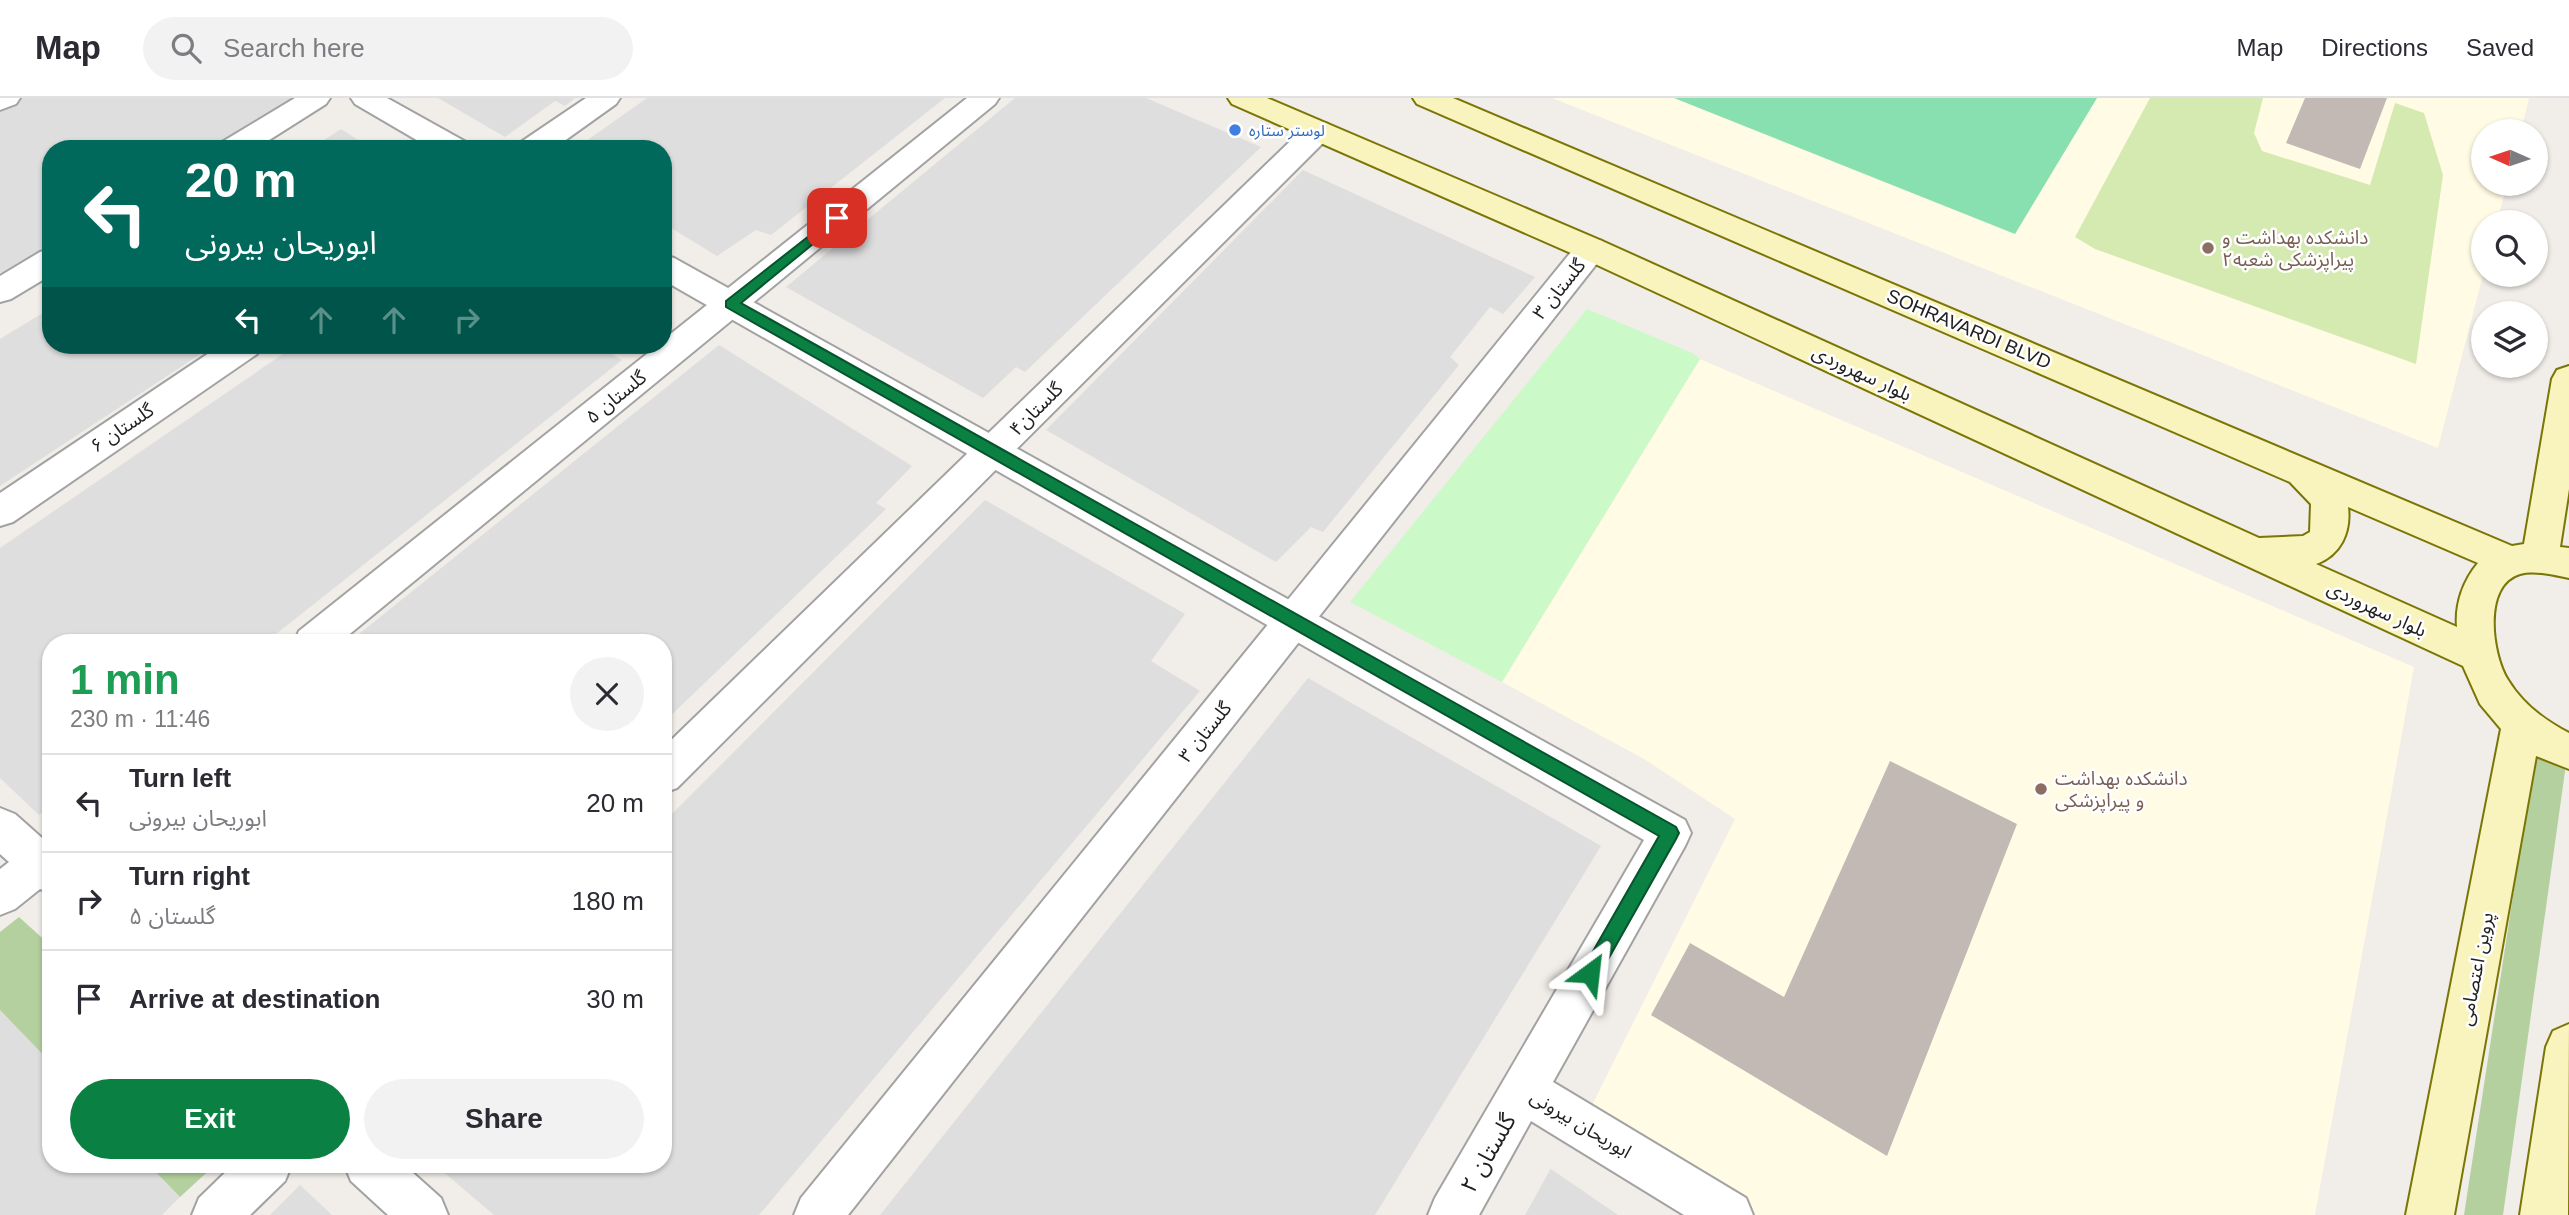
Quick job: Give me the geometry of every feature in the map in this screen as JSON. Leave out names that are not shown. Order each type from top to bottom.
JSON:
[{"type":"main road","name":"بلوار سهروردی","points":[[1242,98],[1591,249],[2479,655]]},
{"type":"main road","name":"SOHRAVARDI BLVD","points":[[1427,98],[2298,470],[2540,561]]},
{"type":"main road","points":[[2569,379],[2540,561],[2491,573],[2479,593],[2474,616],[2479,655],[2495,692],[2522,723],[2559,748],[2569,751]]},
{"type":"main road","points":[[2253,552],[2310,551],[2326,540],[2333,517],[2327,495],[2298,470]]},
{"type":"main road","name":"پروین اعتصامی","points":[[2430,1215],[2522,723]]},
{"type":"main road","points":[[2544,1215],[2569,1047]]},
{"type":"street","points":[[0,101],[6,98]]},
{"type":"street","points":[[248,140],[316,98]]},
{"type":"street","points":[[365,98],[439,140]]},
{"type":"street","points":[[544,140],[606,98]]},
{"type":"street","name":"گلستان ۵","points":[[672,352],[985,98]]},
{"type":"street","name":"گلستان۴","points":[[672,766],[1318,131]]},
{"type":"street","name":"گلستان ۳","points":[[818,1215],[1591,249]]},
{"type":"street","points":[[0,291],[42,265]]},
{"type":"street","name":"ابوریحان بیرونی","points":[[672,271],[1670,833],[1524,1090],[1729,1215]]},
{"type":"street","name":"گلستان ۶","points":[[0,512],[232,354]]},
{"type":"street","name":"گلستان ۵","points":[[323,634],[669,354]]},
{"type":"street","points":[[0,827],[42,859]]},
{"type":"street","points":[[0,895],[42,866]]},
{"type":"street","name":"گلستان ۲","points":[[1452,1215],[1524,1090]]},
{"type":"street","points":[[216,1215],[259,1173]]},
{"type":"street","points":[[378,1173],[424,1215]]},
{"type":"shaded area","points":[[20,98],[304,98],[233,140],[42,140],[42,253],[5,275],[0,272],[0,109]]},
{"type":"shaded area","points":[[438,98],[575,98],[565,106],[555,101],[505,137]]},
{"type":"shaded area","points":[[647,98],[945,98],[771,235],[756,230],[717,256],[672,228],[672,140],[588,140]]},
{"type":"shaded area","points":[[1015,98],[1146,98],[1261,147],[1025,372],[1016,367],[983,398],[786,287]]},
{"type":"shaded area","name":"دانشکده بهداشت و پیراپزشکى شعبه۲","points":[[1552,98],[2529,98],[2524,119],[2471,119],[2471,196],[2504,196],[2500,210],[2471,210],[2471,287],[2480,287],[2476,301],[2471,301],[2471,321],[2438,448]]},
{"type":"shaded area","points":[[341,129],[358,140],[324,140]]},
{"type":"shaded area","points":[[1303,170],[1535,277],[1503,314],[1490,307],[1450,357],[1459,365],[1323,532],[1311,527],[1276,562],[1046,430]]},
{"type":"shaded area","points":[[42,313],[42,354],[200,354],[0,486],[0,339]]},
{"type":"shaded area","points":[[719,345],[912,466],[876,503],[886,509],[672,714],[672,634],[359,634]]},
{"type":"shaded area","points":[[283,354],[612,354],[622,360],[276,634],[42,634],[42,813],[39,815],[0,778],[0,548]]},
{"type":"shaded area","name":"دانشکده بهداشت و پیراپزشکی","points":[[1700,359],[2414,667],[2315,1215],[1729,1215],[1582,1125],[1735,819],[1644,759],[1502,682]]},
{"type":"shaded area","points":[[985,500],[1185,614],[1151,661],[1200,691],[759,1215],[494,1215],[445,1173],[672,1173],[672,814]]},
{"type":"shaded area","points":[[1308,678],[1601,846],[1375,1215],[880,1215]]},
{"type":"shaded area","points":[[0,1010],[42,1054],[42,1173],[157,1173],[180,1197],[162,1215],[0,1215]]},
{"type":"shaded area","points":[[1551,1169],[1618,1215],[1525,1215]]},
{"type":"shaded area","points":[[300,1185],[332,1215],[270,1215]]},
{"type":"green space","points":[[1674,98],[2097,98],[2015,234]]},
{"type":"green space","points":[[2150,98],[2263,98],[2254,133],[2262,151],[2370,185],[2395,103],[2424,113],[2443,175],[2416,364],[2095,249],[2075,237]]},
{"type":"green space","points":[[1587,309],[1692,353],[1700,359],[1502,682],[1350,602]]},
{"type":"green space","points":[[2537,740],[2567,757],[2503,1215],[2464,1215]]},
{"type":"green space","points":[[19,917],[42,938],[42,1054],[0,1010],[0,932]]},
{"type":"green space","points":[[157,1173],[206,1173],[180,1197]]},
{"type":"building","points":[[2305,98],[2387,98],[2360,169],[2286,143]]},
{"type":"building","points":[[1890,761],[2017,824],[1887,1156],[1651,1015],[1690,943],[1784,997]]},
{"type":"place","name":"لوستر ستاره","points":[[1235,130]]},
{"type":"place","name":"دانشکده بهداشت و پیراپزشکى شعبه۲","points":[[2208,248]]},
{"type":"place","name":"دانشکده بهداشت و پیراپزشکی","points":[[2041,789]]},
{"type":"route","points":[[837,218],[731,304],[1670,833],[1590,973]]}]
